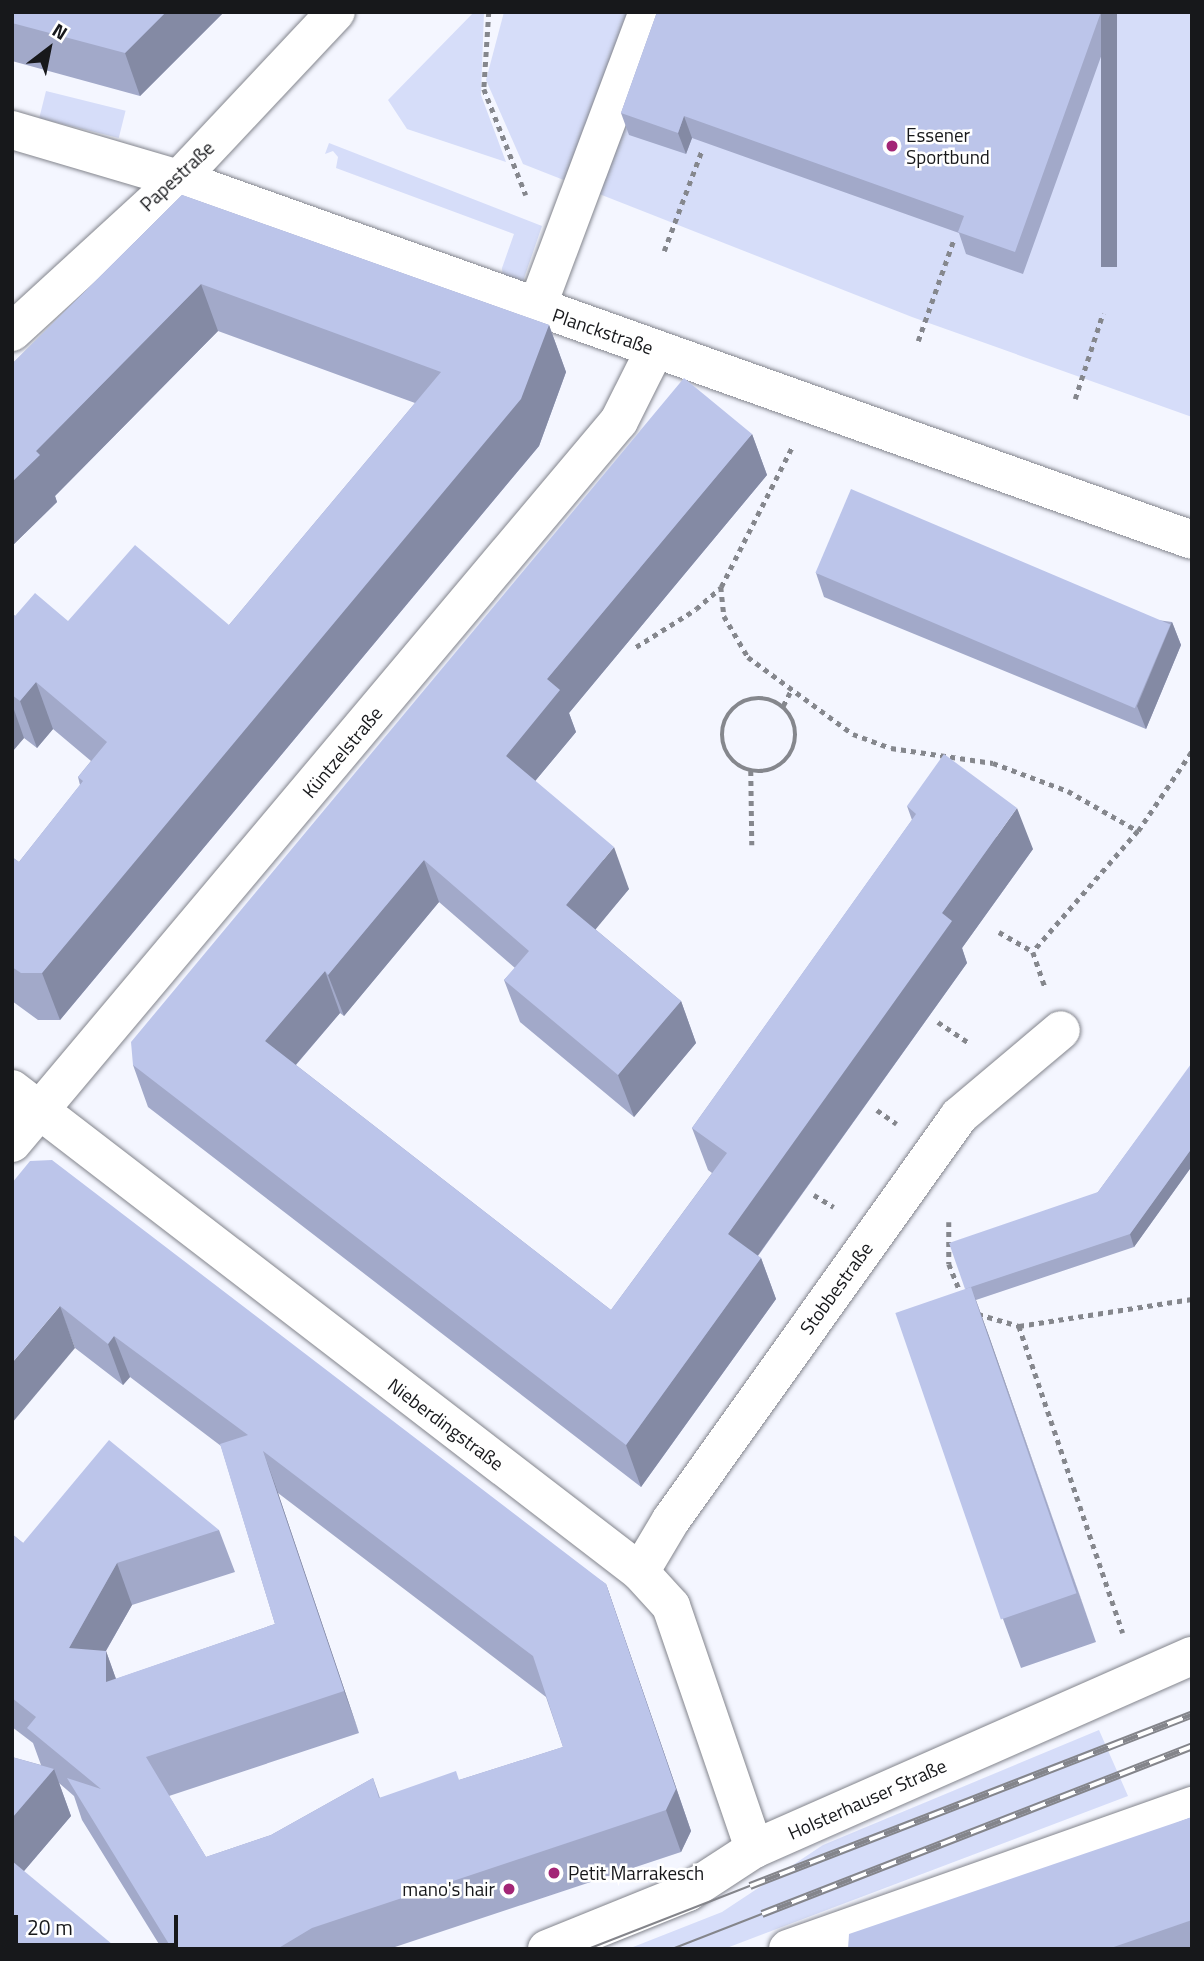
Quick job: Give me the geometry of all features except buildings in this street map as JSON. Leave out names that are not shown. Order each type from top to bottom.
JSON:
[{"type":"street","name":"Papestraße","points":[[12,332],[179,179],[336,12]]},
{"type":"street","points":[[537,307],[648,12]]},
{"type":"street","name":"Planckstraße","points":[[12,130],[179,179],[1192,540]]},
{"type":"street","name":"Küntzelstraße","points":[[12,1143],[26,1100],[619,421],[654,349]]},
{"type":"street","name":"Stobbestraße","points":[[640,1572],[671,1520],[959,1116],[1061,1030]]},
{"type":"street","name":"Nieberdingstraße","points":[[26,1100],[640,1572],[671,1606],[754,1849]]},
{"type":"street","name":"Holsterhauser Straße","points":[[547,1949],[688,1892],[754,1849],[1192,1656]]},
{"type":"street","points":[[788,1949],[1192,1806]]},
{"type":"path","points":[[489,12],[484,89],[529,202]]},
{"type":"path","points":[[664,251],[702,150]]},
{"type":"path","points":[[918,341],[954,239]]},
{"type":"path","points":[[1075,399],[1103,313]]},
{"type":"path","points":[[635,647],[696,609],[721,587],[739,560],[797,436]]},
{"type":"path","points":[[721,587],[724,616],[733,638],[748,657],[790,692],[872,743],[993,763],[1068,791],[1138,831]]},
{"type":"path","points":[[783,706],[790,692]]},
{"type":"path","points":[[766,698],[783,706],[795,724],[793,751],[777,768],[751,771],[727,755],[723,724],[729,713],[746,700],[766,698]]},
{"type":"path","points":[[1033,952],[1138,831],[1192,751]]},
{"type":"path","points":[[751,771],[752,845]]},
{"type":"path","points":[[999,932],[1033,952],[1061,1030]]},
{"type":"path","points":[[938,1022],[969,1043]]},
{"type":"path","points":[[949,1222],[949,1264],[963,1298]]},
{"type":"path","points":[[968,1310],[1019,1326],[1192,1299]]},
{"type":"path","points":[[1019,1326],[1125,1640]]},
{"type":"shaded area","points":[[474,12],[484,12],[481,95],[506,162],[407,129],[388,100]]},
{"type":"shaded area","points":[[504,12],[1192,12],[1192,417],[912,317],[523,164],[486,80]]},
{"type":"shaded area","points":[[46,91],[126,111],[119,138],[39,118]]},
{"type":"shaded area","points":[[329,143],[542,226],[520,290],[503,281],[502,268],[514,234],[336,168],[338,157],[333,151],[325,154]]},
{"type":"shaded area","points":[[1099,1730],[1128,1796],[724,1949],[628,1949],[722,1912],[823,1845]]},
{"type":"tram line","points":[[588,1949],[750,1886]]},
{"type":"tram line","points":[[672,1949],[762,1914]]},
{"type":"railway","points":[[750,1886],[1192,1715]]},
{"type":"railway","points":[[762,1914],[1192,1746]]},
{"type":"place","name":"Essener Sportbund","points":[[892,146]]},
{"type":"place","name":"Petit Marrakesch","points":[[554,1873]]},
{"type":"place","name":"mano's hair","points":[[509,1889]]}]
